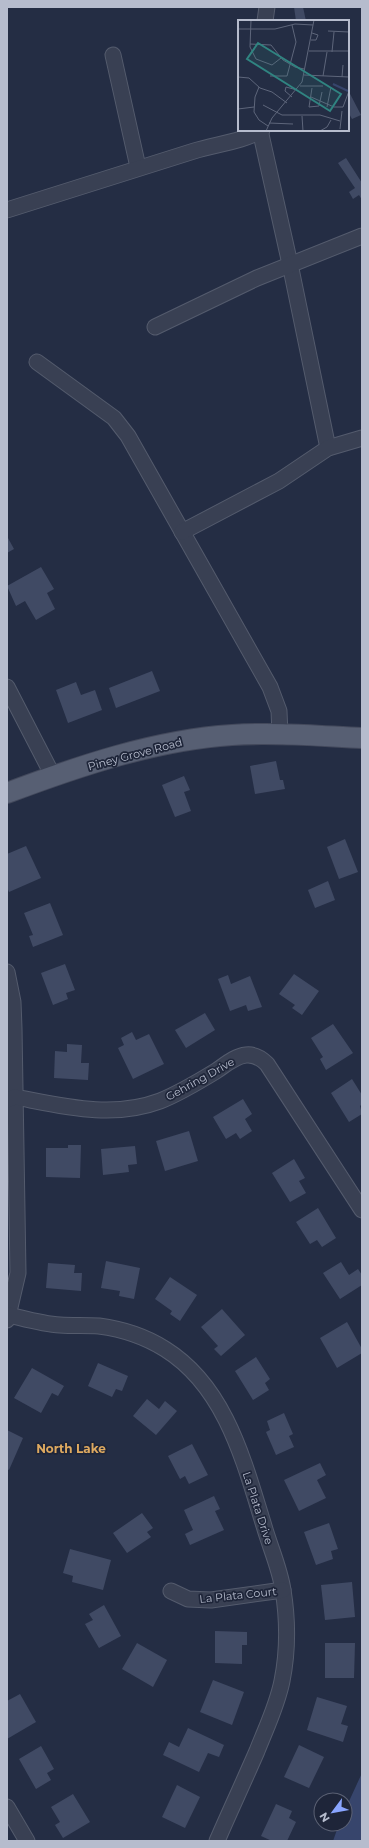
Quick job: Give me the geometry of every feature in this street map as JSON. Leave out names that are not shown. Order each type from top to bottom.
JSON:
[{"type":"main road","name":"Piney Grove Road","points":[[7,793],[53,776],[139,750],[185,740],[232,734],[280,734],[362,738]]},
{"type":"street","points":[[265,20],[267,7]]},
{"type":"street","points":[[113,55],[138,167]]},
{"type":"street","points":[[7,210],[138,167],[221,143],[248,138],[258,131]]},
{"type":"street","points":[[260,131],[290,264],[328,448]]},
{"type":"street","points":[[155,327],[290,264],[362,236]]},
{"type":"street","points":[[37,362],[114,418],[142,460],[270,687],[279,711],[280,734]]},
{"type":"street","points":[[182,532],[279,481],[328,448],[362,438]]},
{"type":"street","points":[[7,687],[53,776]]},
{"type":"street","points":[[7,972],[13,1008],[11,1098],[18,1273],[8,1318]]},
{"type":"street","name":"Gehring Drive","points":[[11,1098],[88,1110],[134,1108],[181,1092],[237,1058],[252,1055],[261,1058],[267,1064],[362,1210]]},
{"type":"street","name":"La Plata Drive","points":[[8,1318],[60,1325],[99,1326],[136,1335],[165,1348],[200,1378],[214,1397],[228,1425],[249,1478],[283,1590],[287,1622],[286,1652],[282,1682],[274,1711],[217,1841]]},
{"type":"street","name":"La Plata Court","points":[[171,1591],[188,1599],[211,1600],[283,1590]]},
{"type":"street","points":[[7,1807],[27,1841]]},
{"type":"water","points":[[362,1773],[362,1841],[333,1841],[336,1832],[353,1832],[353,1793]]},
{"type":"building","points":[[294,7],[303,7],[306,20],[296,20]]},
{"type":"building","points":[[349,92],[361,115],[352,119],[349,114]]},
{"type":"building","points":[[346,158],[362,183],[362,200],[359,195],[353,199],[349,192],[355,188],[338,163]]},
{"type":"building","points":[[8,538],[14,549],[7,553],[7,539]]},
{"type":"building","points":[[41,567],[54,589],[47,593],[55,609],[36,620],[25,601],[16,606],[7,586]]},
{"type":"building","points":[[152,671],[160,691],[116,708],[109,688]]},
{"type":"building","points":[[76,682],[81,695],[95,690],[102,710],[68,723],[56,690]]},
{"type":"building","points":[[276,761],[280,780],[283,780],[285,789],[255,794],[250,766]]},
{"type":"building","points":[[184,776],[190,790],[184,792],[191,811],[175,817],[162,785]]},
{"type":"building","points":[[345,839],[358,872],[339,879],[327,847]]},
{"type":"building","points":[[26,846],[41,878],[9,892],[7,887],[7,854]]},
{"type":"building","points":[[328,881],[335,900],[315,908],[308,890]]},
{"type":"building","points":[[50,903],[63,935],[33,947],[29,936],[33,935],[24,913]]},
{"type":"building","points":[[65,964],[75,990],[66,993],[68,999],[53,1005],[41,973]]},
{"type":"building","points":[[294,974],[319,991],[302,1015],[292,1008],[295,1005],[279,994]]},
{"type":"building","points":[[228,975],[231,984],[250,976],[262,1007],[248,1011],[246,1005],[230,1011],[218,979]]},
{"type":"building","points":[[205,1013],[215,1030],[186,1048],[175,1030]]},
{"type":"building","points":[[333,1024],[353,1053],[326,1070],[320,1059],[323,1057],[311,1038]]},
{"type":"building","points":[[132,1032],[136,1040],[149,1034],[164,1064],[133,1079],[118,1048],[124,1045],[121,1038]]},
{"type":"building","points":[[67,1044],[82,1045],[81,1063],[89,1063],[88,1080],[54,1078],[55,1051],[67,1052]]},
{"type":"building","points":[[352,1079],[362,1095],[362,1104],[360,1106],[362,1114],[349,1122],[331,1093]]},
{"type":"building","points":[[243,1099],[252,1114],[245,1119],[252,1131],[240,1139],[236,1133],[226,1139],[213,1117]]},
{"type":"building","points":[[189,1131],[198,1161],[165,1171],[156,1141]]},
{"type":"building","points":[[68,1145],[81,1145],[80,1178],[46,1177],[46,1148],[68,1148]]},
{"type":"building","points":[[135,1146],[137,1164],[128,1165],[129,1172],[103,1175],[101,1149]]},
{"type":"building","points":[[294,1159],[305,1178],[299,1181],[306,1193],[290,1202],[272,1173]]},
{"type":"building","points":[[318,1208],[336,1238],[322,1247],[317,1240],[310,1244],[296,1222]]},
{"type":"building","points":[[106,1261],[140,1268],[134,1299],[119,1296],[120,1291],[101,1288]]},
{"type":"building","points":[[341,1262],[349,1275],[358,1269],[362,1275],[362,1285],[340,1299],[323,1273]]},
{"type":"building","points":[[48,1263],[75,1265],[74,1273],[82,1273],[81,1291],[46,1288]]},
{"type":"building","points":[[170,1277],[197,1295],[180,1321],[170,1314],[172,1311],[155,1299]]},
{"type":"building","points":[[222,1309],[245,1335],[221,1356],[214,1349],[218,1346],[201,1327]]},
{"type":"building","points":[[347,1322],[362,1349],[362,1353],[337,1368],[320,1338]]},
{"type":"building","points":[[256,1357],[270,1379],[265,1383],[269,1390],[253,1400],[235,1371]]},
{"type":"building","points":[[98,1363],[128,1376],[122,1391],[116,1389],[112,1397],[88,1386]]},
{"type":"building","points":[[32,1368],[64,1386],[58,1396],[52,1393],[41,1413],[14,1398]]},
{"type":"building","points":[[147,1399],[159,1409],[165,1401],[177,1411],[156,1435],[133,1416]]},
{"type":"building","points":[[284,1413],[293,1434],[289,1436],[294,1447],[276,1455],[266,1432],[270,1430],[267,1421]]},
{"type":"building","points":[[7,1430],[23,1438],[9,1470],[7,1469]]},
{"type":"building","points":[[192,1444],[208,1475],[189,1484],[185,1476],[180,1479],[168,1456]]},
{"type":"building","points":[[320,1463],[326,1475],[317,1480],[326,1498],[299,1511],[284,1480]]},
{"type":"building","points":[[214,1496],[220,1509],[215,1511],[224,1530],[190,1545],[185,1534],[193,1530],[184,1510]]},
{"type":"building","points":[[142,1513],[153,1528],[147,1532],[151,1537],[127,1553],[113,1533]]},
{"type":"building","points":[[329,1523],[338,1549],[331,1551],[333,1559],[316,1565],[304,1532]]},
{"type":"building","points":[[70,1549],[111,1560],[103,1590],[72,1582],[73,1576],[63,1573]]},
{"type":"building","points":[[352,1582],[355,1617],[325,1620],[321,1585]]},
{"type":"building","points":[[104,1605],[121,1636],[99,1648],[85,1624],[93,1620],[89,1614]]},
{"type":"building","points":[[215,1631],[247,1632],[247,1645],[242,1645],[242,1664],[215,1663]]},
{"type":"building","points":[[137,1643],[167,1660],[153,1687],[122,1669]]},
{"type":"building","points":[[325,1643],[355,1643],[354,1678],[325,1678]]},
{"type":"building","points":[[213,1680],[244,1692],[232,1725],[200,1712]]},
{"type":"building","points":[[20,1694],[36,1722],[7,1739],[7,1701]]},
{"type":"building","points":[[317,1697],[347,1706],[341,1724],[348,1726],[343,1742],[307,1730]]},
{"type":"building","points":[[188,1728],[224,1745],[219,1757],[208,1753],[199,1772],[163,1755],[169,1742],[179,1747]]},
{"type":"building","points":[[299,1745],[324,1757],[309,1788],[284,1777]]},
{"type":"building","points":[[41,1746],[54,1769],[47,1773],[51,1780],[36,1789],[19,1759]]},
{"type":"building","points":[[177,1785],[200,1797],[185,1828],[162,1817]]},
{"type":"building","points":[[73,1794],[90,1822],[63,1838],[55,1825],[60,1822],[51,1807]]},
{"type":"building","points":[[276,1804],[292,1811],[289,1818],[296,1822],[287,1841],[272,1841],[261,1836]]},
{"type":"district","name":"North Lake","points":[[71,1449]]}]
